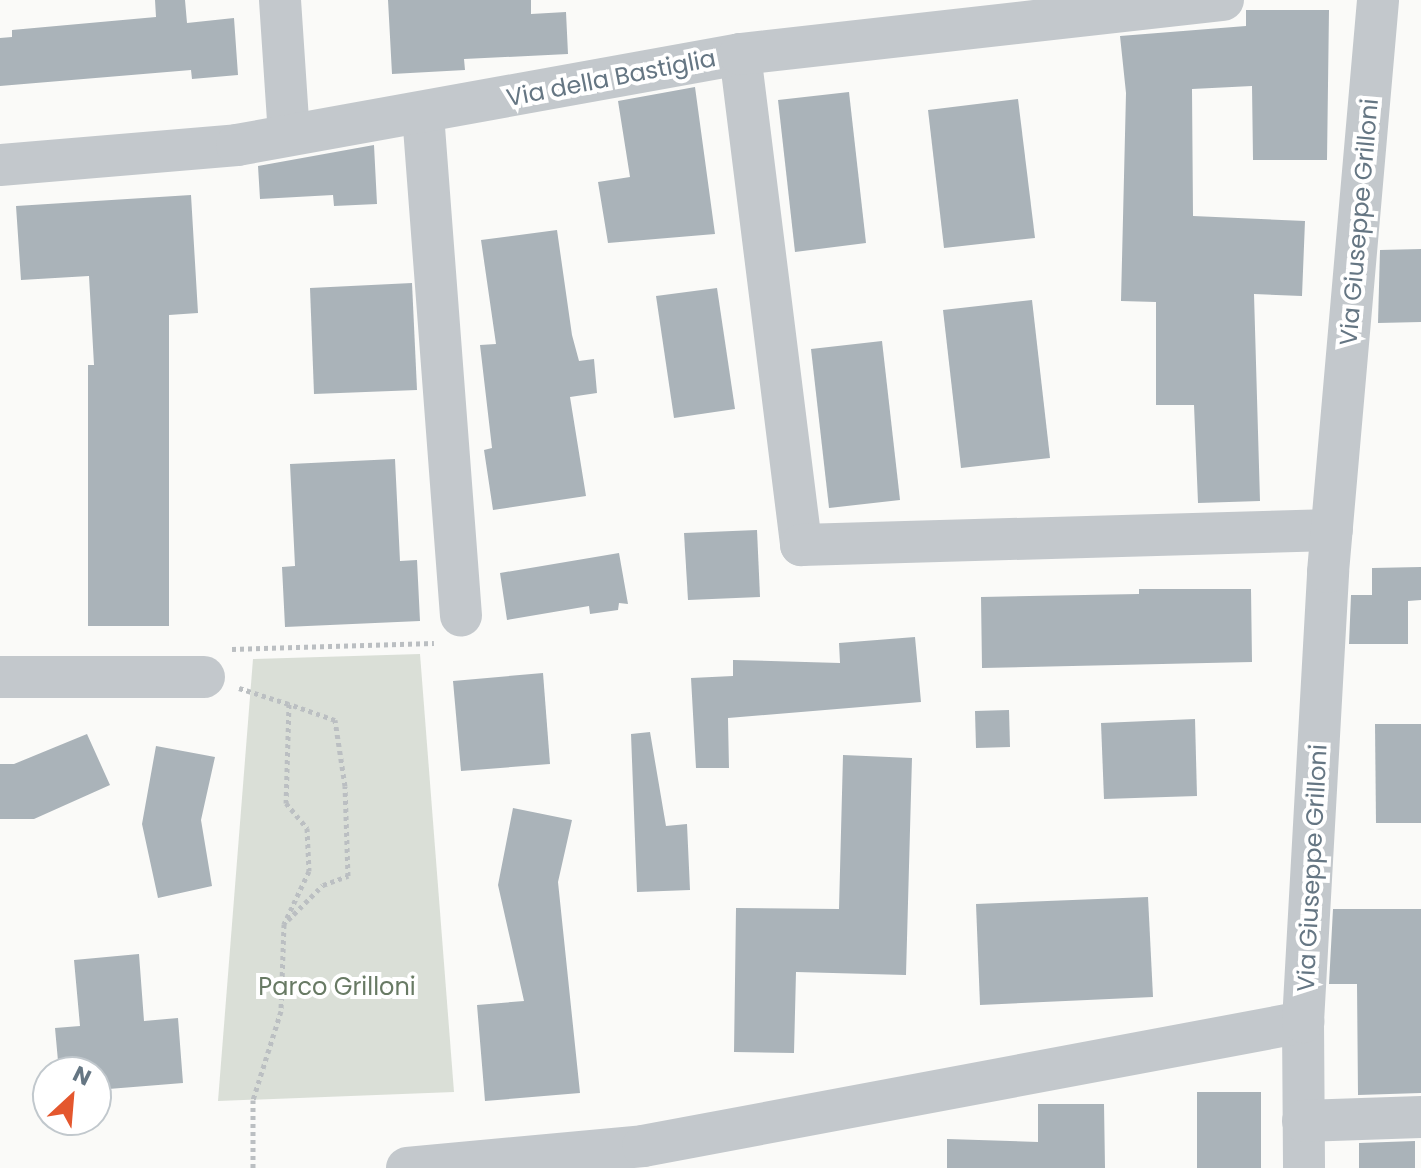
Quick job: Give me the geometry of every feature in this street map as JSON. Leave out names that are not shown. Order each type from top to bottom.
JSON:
[{"type":"street","points":[[280,0],[289,135]]},
{"type":"street","name":"Via della Bastiglia","points":[[0,165],[289,135],[423,114],[740,54],[1223,0]]},
{"type":"street","name":"Via Giuseppe Grilloni","points":[[407,1168],[643,1146],[1303,1022],[1332,530],[1378,0]]},
{"type":"street","points":[[740,54],[801,545],[1332,530]]},
{"type":"street","points":[[423,114],[461,616]]},
{"type":"street","points":[[0,677],[204,677]]},
{"type":"street","points":[[1303,1022],[1304,1168]]},
{"type":"street","points":[[1303,1121],[1421,1117]]},
{"type":"path","points":[[204,677],[216,650],[464,642],[461,616]]},
{"type":"path","points":[[250,692],[335,720],[345,786],[348,876],[323,885],[284,924]]},
{"type":"path","points":[[253,1168],[253,1100],[281,1011],[284,924],[309,871],[307,828],[286,803],[289,704]]},
{"type":"green space","name":"Parco Grilloni","points":[[420,654],[454,1092],[218,1101],[253,659]]},
{"type":"building","points":[[155,0],[185,0],[187,23],[234,18],[238,75],[192,79],[191,70],[0,86],[0,38],[12,37],[12,30],[156,17]]},
{"type":"building","points":[[388,0],[531,0],[531,14],[566,12],[568,54],[464,59],[465,70],[392,74]]},
{"type":"building","points":[[1246,10],[1329,10],[1327,160],[1253,160],[1252,86],[1192,89],[1193,216],[1305,221],[1302,296],[1254,294],[1260,501],[1198,503],[1194,405],[1156,405],[1156,302],[1121,301],[1126,93],[1120,36],[1246,26]]},
{"type":"building","points":[[695,87],[715,234],[608,243],[598,182],[630,177],[618,101]]},
{"type":"building","points":[[849,92],[866,243],[795,252],[778,100]]},
{"type":"building","points":[[1018,99],[1035,238],[944,248],[928,110]]},
{"type":"building","points":[[374,145],[377,204],[334,206],[333,195],[260,199],[258,166]]},
{"type":"building","points":[[191,195],[198,313],[169,315],[169,626],[88,626],[88,365],[94,365],[89,276],[21,280],[16,206]]},
{"type":"building","points":[[557,230],[572,335],[579,361],[594,359],[597,393],[570,397],[586,496],[493,510],[484,450],[492,448],[480,345],[496,344],[481,240]]},
{"type":"building","points":[[1421,249],[1421,322],[1378,323],[1380,250]]},
{"type":"building","points":[[412,283],[417,390],[314,394],[310,288]]},
{"type":"building","points":[[717,288],[735,409],[674,418],[656,296]]},
{"type":"building","points":[[1032,300],[1050,458],[961,468],[943,310]]},
{"type":"building","points":[[882,341],[900,500],[829,508],[811,349]]},
{"type":"building","points":[[395,459],[400,561],[417,560],[420,621],[285,627],[282,567],[295,566],[290,464]]},
{"type":"building","points":[[757,530],[760,597],[688,600],[684,533]]},
{"type":"building","points":[[619,553],[628,604],[619,603],[618,610],[590,614],[589,606],[507,620],[500,573]]},
{"type":"building","points":[[1421,567],[1421,600],[1408,601],[1408,644],[1349,644],[1351,595],[1372,595],[1372,568]]},
{"type":"building","points":[[1139,589],[1251,589],[1252,662],[982,668],[981,597],[1139,594]]},
{"type":"building","points":[[915,637],[921,702],[728,718],[729,768],[696,768],[691,678],[733,676],[733,660],[840,663],[839,643]]},
{"type":"building","points":[[543,673],[550,764],[461,771],[453,681]]},
{"type":"building","points":[[1009,710],[1010,747],[976,748],[975,711]]},
{"type":"building","points":[[1195,719],[1197,796],[1104,799],[1101,723]]},
{"type":"building","points":[[1375,724],[1421,724],[1421,823],[1376,823]]},
{"type":"building","points":[[650,732],[666,826],[687,824],[690,890],[637,892],[631,734]]},
{"type":"building","points":[[87,734],[110,785],[34,819],[0,819],[0,764],[14,764]]},
{"type":"building","points":[[156,746],[215,757],[201,820],[212,886],[158,898],[142,824]]},
{"type":"building","points":[[843,755],[912,758],[906,975],[796,972],[794,1053],[734,1052],[736,908],[839,909]]},
{"type":"building","points":[[513,808],[572,820],[558,882],[580,1093],[485,1101],[477,1005],[524,1001],[498,885]]},
{"type":"building","points":[[1148,897],[1153,997],[980,1005],[976,904]]},
{"type":"building","points":[[1333,909],[1421,909],[1421,1093],[1358,1095],[1357,984],[1329,984]]},
{"type":"building","points":[[139,954],[144,1021],[178,1018],[183,1083],[112,1089],[112,1056],[58,1056],[55,1028],[80,1026],[74,960]]},
{"type":"building","points":[[1197,1092],[1261,1092],[1261,1168],[1197,1168]]},
{"type":"building","points":[[1038,1104],[1104,1104],[1105,1168],[947,1168],[947,1139],[1038,1142]]},
{"type":"building","points":[[1415,1141],[1415,1168],[1359,1168],[1359,1143]]}]
